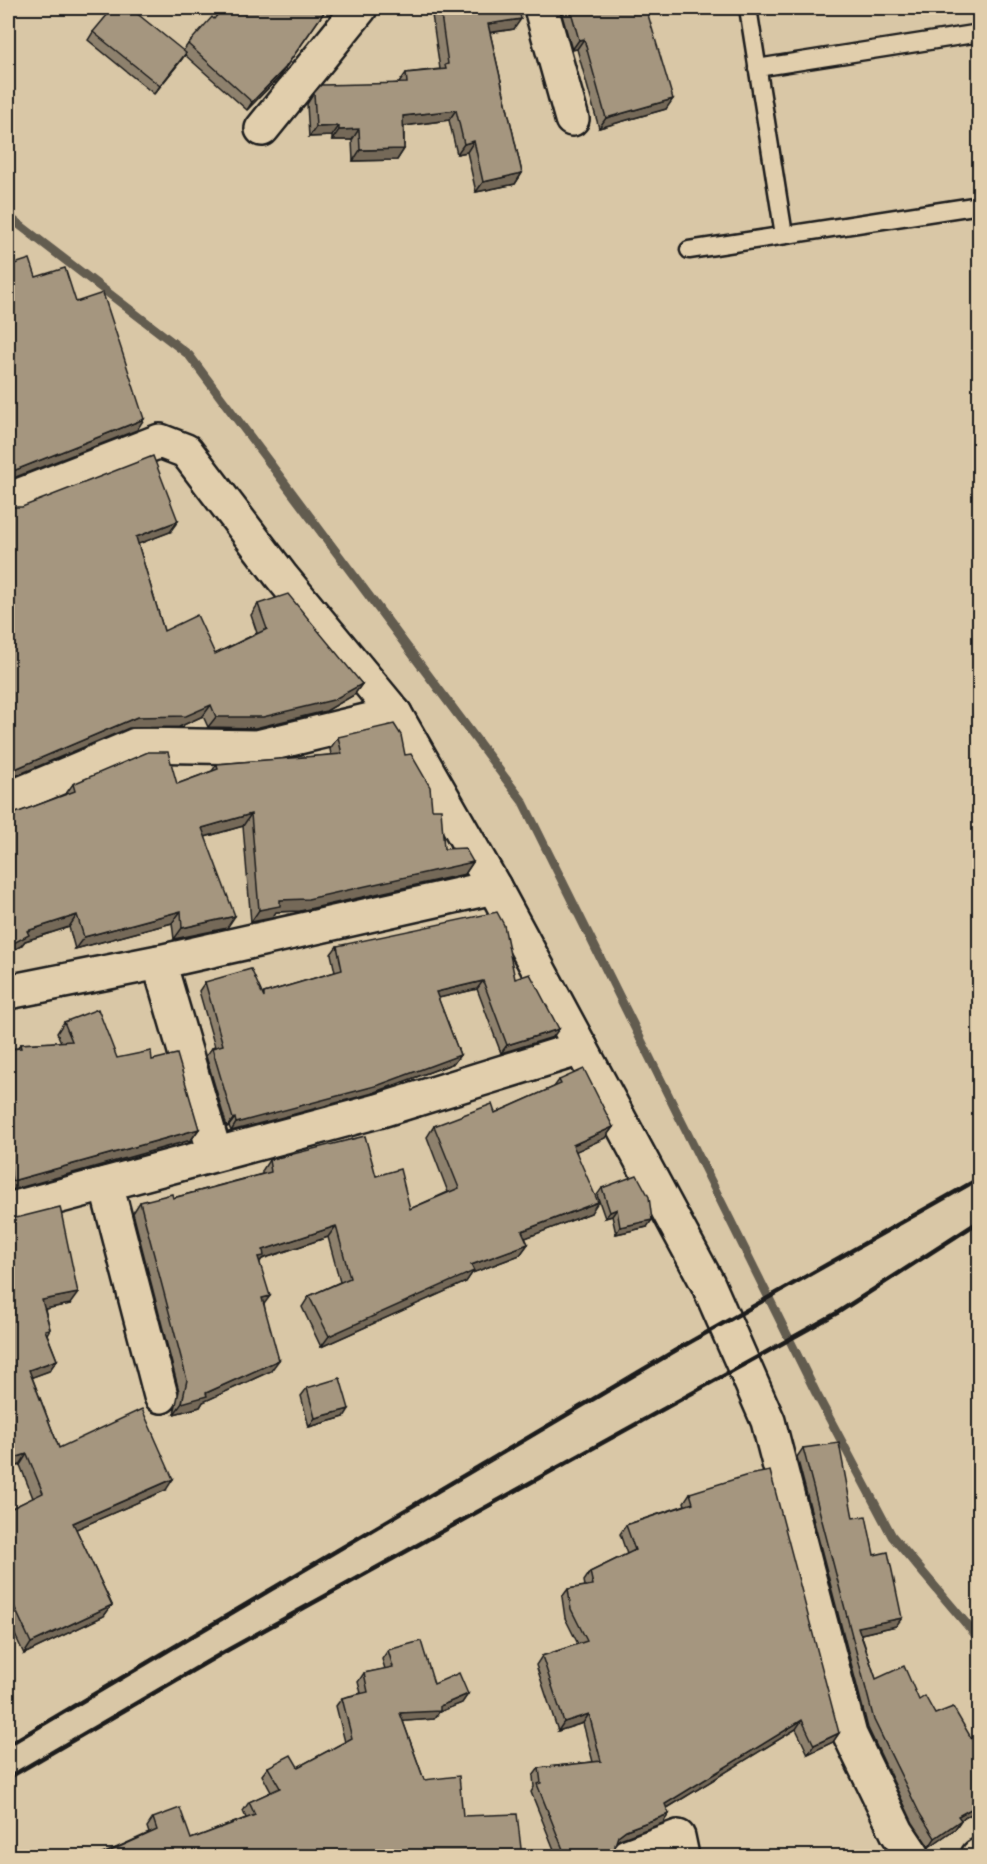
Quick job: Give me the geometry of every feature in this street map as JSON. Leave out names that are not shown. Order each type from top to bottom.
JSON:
[{"type":"street","points":[[262,129],[360,8]]},
{"type":"street","points":[[541,8],[572,119]]},
{"type":"street","points":[[8,500],[160,441],[186,451],[281,576],[395,714],[494,887],[708,1284],[768,1421],[850,1735],[897,1832],[913,1857]]},
{"type":"street","points":[[8,799],[136,745],[257,747],[395,714]]},
{"type":"street","points":[[8,992],[159,962],[494,887]]},
{"type":"street","points":[[159,962],[215,1154]]},
{"type":"street","points":[[8,1210],[378,1111],[581,1048]]},
{"type":"street","points":[[106,1184],[161,1396]]},
{"type":"street","points":[[627,1857],[678,1837],[682,1857]]},
{"type":"lane","points":[[748,8],[784,235]]},
{"type":"lane","points":[[756,68],[980,33]]},
{"type":"lane","points":[[689,250],[980,205]]},
{"type":"building","points":[[113,8],[130,8],[186,53],[160,86],[93,32]]},
{"type":"building","points":[[223,8],[327,8],[285,68],[252,102],[188,44]]},
{"type":"building","points":[[440,8],[519,8],[521,19],[488,24],[522,173],[483,182],[474,141],[464,144],[456,110],[403,116],[404,149],[360,150],[359,129],[339,130],[339,126],[316,127],[314,93],[321,85],[407,83],[406,73],[446,69],[445,65],[448,64]]},
{"type":"building","points":[[570,8],[646,8],[673,99],[606,118],[584,39],[579,40]]},
{"type":"building","points":[[30,259],[36,277],[65,268],[76,302],[103,293],[144,419],[8,473],[8,321],[12,315],[8,316],[8,266]]},
{"type":"building","points":[[153,456],[178,521],[136,537],[164,631],[197,615],[215,654],[267,629],[258,604],[288,594],[362,684],[333,700],[263,717],[216,717],[211,705],[186,716],[137,717],[8,772],[8,505],[22,507]]},
{"type":"building","points":[[394,724],[401,735],[405,755],[411,754],[430,787],[432,809],[441,809],[444,849],[465,848],[473,862],[308,899],[280,900],[280,906],[259,910],[251,814],[202,828],[235,916],[182,928],[181,911],[84,937],[77,915],[27,931],[29,935],[8,946],[8,816],[75,791],[73,784],[148,752],[168,752],[177,784],[218,769],[217,764],[342,754],[338,737]]},
{"type":"building","points":[[497,912],[504,925],[515,979],[530,974],[559,1029],[507,1045],[483,981],[436,992],[460,1055],[379,1085],[236,1123],[212,1048],[223,1045],[205,982],[251,969],[264,998],[264,993],[342,970],[337,946]]},
{"type":"building","points":[[98,1009],[117,1058],[151,1051],[152,1060],[177,1054],[199,1129],[12,1181],[8,1149],[8,1049],[21,1048],[20,1044],[72,1041],[64,1022]]},
{"type":"building","points":[[584,1069],[613,1127],[573,1145],[598,1202],[522,1231],[528,1244],[471,1265],[474,1271],[329,1336],[309,1296],[350,1278],[336,1226],[263,1250],[264,1256],[258,1257],[270,1296],[262,1298],[279,1360],[206,1393],[207,1396],[182,1403],[187,1380],[140,1202],[172,1194],[173,1198],[271,1172],[269,1160],[365,1136],[376,1176],[400,1169],[410,1209],[459,1188],[434,1126],[492,1104],[495,1113],[561,1084],[559,1080]]},
{"type":"building","points":[[637,1175],[649,1197],[652,1220],[620,1227],[617,1209],[610,1212],[602,1188]]},
{"type":"building","points":[[60,1207],[78,1293],[42,1300],[50,1329],[45,1330],[57,1360],[29,1370],[59,1448],[142,1409],[173,1479],[73,1523],[112,1605],[31,1643],[8,1593],[8,1510],[43,1493],[27,1454],[8,1460],[8,1219]]},
{"type":"building","points":[[340,1378],[349,1409],[315,1418],[307,1388]]},
{"type":"building","points":[[839,1443],[853,1518],[866,1516],[874,1555],[888,1552],[902,1618],[858,1627],[876,1679],[904,1666],[919,1700],[925,1696],[935,1714],[953,1707],[980,1753],[980,1804],[958,1816],[961,1820],[935,1838],[920,1814],[874,1720],[803,1448]]},
{"type":"building","points":[[770,1471],[839,1733],[814,1745],[802,1720],[665,1804],[669,1814],[626,1830],[618,1836],[615,1845],[617,1857],[566,1857],[537,1784],[541,1783],[539,1768],[601,1761],[589,1714],[564,1722],[542,1656],[587,1641],[571,1609],[568,1589],[593,1585],[590,1572],[635,1550],[626,1525],[693,1503],[690,1493],[748,1475]]},
{"type":"building","points":[[421,1641],[434,1684],[459,1673],[468,1694],[440,1706],[440,1711],[400,1713],[424,1780],[459,1776],[463,1816],[517,1814],[522,1857],[97,1857],[157,1830],[153,1818],[180,1808],[191,1839],[255,1815],[249,1802],[280,1788],[268,1767],[291,1755],[298,1767],[352,1738],[342,1698],[368,1692],[364,1673],[393,1667],[388,1650]]},
{"type":"waterway","points":[[8,216],[189,355],[523,802],[816,1393],[892,1536],[980,1640]]},
{"type":"railway","points":[[8,1745],[683,1346],[980,1178]]},
{"type":"railway","points":[[8,1778],[226,1651],[837,1313],[980,1221]]}]
